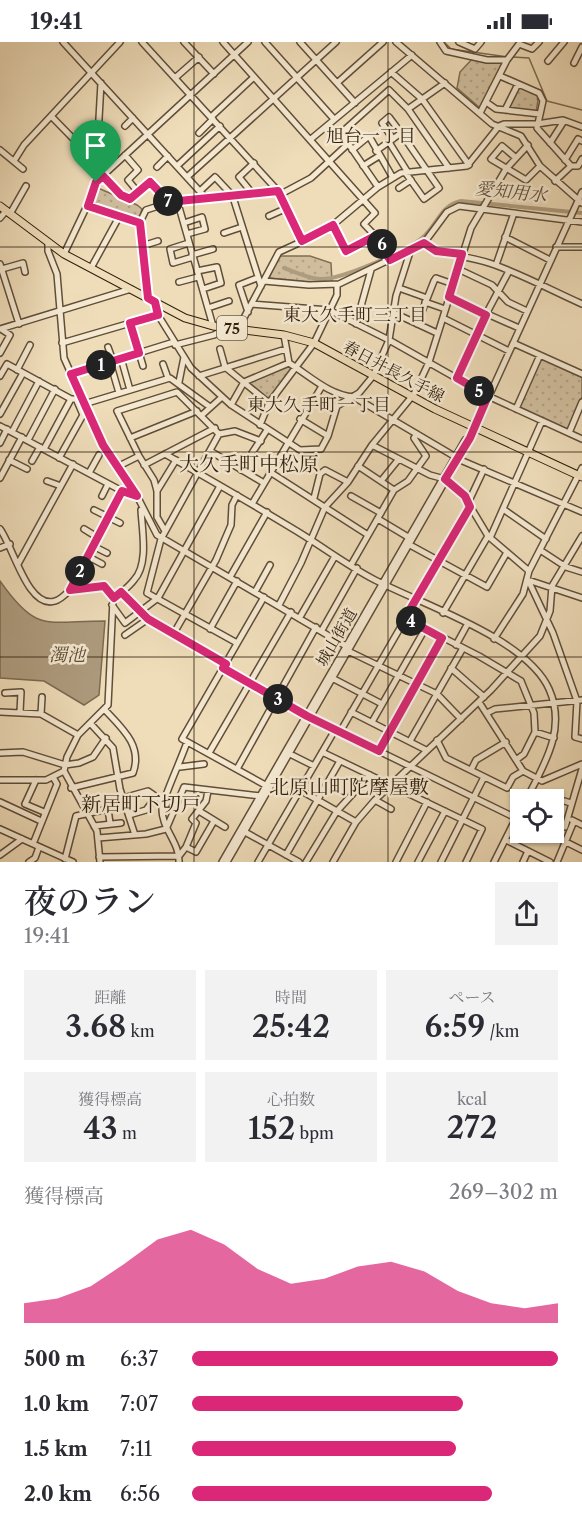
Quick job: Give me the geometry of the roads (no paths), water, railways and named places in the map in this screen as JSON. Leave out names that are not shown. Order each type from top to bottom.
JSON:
[{"type":"main road","name":"春日井長久手線","points":[[5,210],[64,254],[185,318],[213,326],[284,335],[314,343],[411,397],[580,476]]},
{"type":"street","points":[[63,42],[205,196]]},
{"type":"street","points":[[14,161],[24,145],[120,42]]},
{"type":"street","points":[[142,42],[279,192],[302,241]]},
{"type":"street","points":[[184,42],[214,74]]},
{"type":"street","points":[[223,42],[375,213],[364,224],[382,245],[390,260]]},
{"type":"street","points":[[95,186],[125,155],[248,42]]},
{"type":"street","points":[[265,42],[334,119]]},
{"type":"street","points":[[300,42],[355,103]]},
{"type":"street","points":[[187,177],[336,42]]},
{"type":"street","points":[[337,82],[383,42]]},
{"type":"street","points":[[396,42],[404,44],[412,55],[498,128],[513,131],[528,145],[540,166],[578,203]]},
{"type":"street","points":[[440,42],[446,51],[487,60],[508,58]]},
{"type":"street","points":[[459,42],[475,49],[481,42]]},
{"type":"street","points":[[480,113],[508,58],[519,44],[532,49],[539,42]]},
{"type":"street","points":[[548,61],[564,42]]},
{"type":"street","points":[[574,63],[582,46]]},
{"type":"street","points":[[311,139],[412,55]]},
{"type":"street","points":[[175,78],[199,57]]},
{"type":"street","points":[[391,72],[422,99],[469,165]]},
{"type":"street","points":[[500,76],[539,93],[543,101],[537,124]]},
{"type":"street","points":[[199,133],[254,77]]},
{"type":"street","points":[[64,254],[88,206],[95,186],[101,83]]},
{"type":"street","points":[[408,109],[445,83]]},
{"type":"street","points":[[505,110],[518,84]]},
{"type":"street","points":[[378,187],[341,133],[389,90],[408,109],[449,168]]},
{"type":"street","points":[[486,102],[496,109],[540,114]]},
{"type":"street","points":[[51,116],[96,162]]},
{"type":"street","points":[[389,117],[439,188],[424,199],[411,180],[391,140],[382,123],[389,117]]},
{"type":"street","points":[[125,126],[133,118]]},
{"type":"street","points":[[550,143],[564,121]]},
{"type":"street","points":[[238,329],[279,252],[333,225],[393,177],[406,171],[469,165],[498,128],[504,124],[564,121],[582,127]]},
{"type":"street","points":[[537,124],[550,143],[571,166]]},
{"type":"street","points":[[177,166],[220,126]]},
{"type":"street","points":[[363,166],[401,133]]},
{"type":"street","points":[[393,177],[369,136],[330,161],[311,178],[279,192],[205,196],[177,200],[146,210],[140,223],[152,300],[158,315],[184,357],[199,376],[231,405],[267,430],[306,451],[321,449],[328,436],[337,406],[354,397],[373,376],[390,340],[399,288],[410,252]]},
{"type":"street","points":[[565,160],[578,139],[582,141]]},
{"type":"street","points":[[279,605],[302,563],[325,507],[348,482],[392,418],[411,397],[429,362],[471,228],[506,169],[528,145]]},
{"type":"street","points":[[516,158],[502,146],[491,159],[526,180],[540,166]]},
{"type":"street","points":[[0,150],[23,169]]},
{"type":"street","points":[[125,155],[138,170],[128,180],[138,192]]},
{"type":"street","points":[[157,167],[168,156]]},
{"type":"street","points":[[555,181],[571,166],[578,166],[582,159]]},
{"type":"street","points":[[252,193],[239,177],[254,163]]},
{"type":"street","points":[[103,176],[121,195],[130,199],[150,182],[169,202]]},
{"type":"street","points":[[200,191],[215,177],[231,194],[257,278],[262,284],[337,285],[410,252],[424,243],[453,208],[463,205],[582,222]]},
{"type":"street","points":[[399,188],[411,180]]},
{"type":"street","points":[[0,218],[26,186]]},
{"type":"street","name":"城山街道","points":[[385,583],[408,537],[474,427],[582,192]]},
{"type":"street","points":[[177,200],[213,326]]},
{"type":"street","points":[[88,206],[140,223]]},
{"type":"street","points":[[268,216],[287,208]]},
{"type":"street","points":[[496,265],[514,213]]},
{"type":"street","points":[[91,268],[119,217]]},
{"type":"street","points":[[184,223],[202,217],[205,229],[187,234]]},
{"type":"street","points":[[333,225],[346,251],[375,236]]},
{"type":"street","points":[[224,233],[242,227]]},
{"type":"street","points":[[505,237],[550,260]]},
{"type":"street","points":[[142,246],[158,241]]},
{"type":"street","points":[[48,243],[48,251],[57,274],[64,358],[83,415],[59,458]]},
{"type":"street","points":[[189,243],[170,249],[173,263],[213,249]]},
{"type":"street","points":[[424,243],[436,251],[462,254],[496,265],[582,304]]},
{"type":"street","points":[[556,247],[582,247]]},
{"type":"street","points":[[19,324],[1,266],[23,263],[26,272]]},
{"type":"street","points":[[179,282],[217,267],[221,283],[203,289]]},
{"type":"street","points":[[458,269],[498,290],[508,302],[527,311]]},
{"type":"street","points":[[356,324],[371,270]]},
{"type":"street","points":[[457,378],[475,334],[509,271]]},
{"type":"street","points":[[248,312],[240,285],[257,278]]},
{"type":"street","points":[[417,324],[436,278],[453,284]]},
{"type":"street","points":[[260,425],[269,403],[314,343],[337,295],[337,285]]},
{"type":"street","points":[[399,288],[445,309]]},
{"type":"street","points":[[1,329],[131,289]]},
{"type":"street","points":[[0,294],[9,291]]},
{"type":"street","points":[[449,297],[519,328]]},
{"type":"street","points":[[208,308],[229,301]]},
{"type":"street","points":[[252,304],[329,310],[390,340],[488,396],[582,439]]},
{"type":"street","points":[[394,313],[437,333]]},
{"type":"street","points":[[62,343],[158,315]]},
{"type":"street","points":[[443,318],[509,351]]},
{"type":"street","points":[[130,323],[143,366]]},
{"type":"street","points":[[71,374],[139,353],[214,335],[226,328]]},
{"type":"street","points":[[0,353],[10,335],[1,329]]},
{"type":"street","points":[[284,335],[289,363],[322,386],[343,396],[354,397],[456,457],[582,512]]},
{"type":"street","points":[[513,343],[582,374]]},
{"type":"street","points":[[0,414],[30,345]]},
{"type":"street","points":[[108,347],[119,393]]},
{"type":"street","points":[[220,349],[225,367],[269,403]]},
{"type":"street","points":[[199,376],[286,349]]},
{"type":"street","points":[[516,409],[540,355]]},
{"type":"street","points":[[179,382],[184,357]]},
{"type":"street","points":[[121,358],[130,390]]},
{"type":"street","points":[[0,360],[78,401],[161,539],[300,617],[378,666],[437,694],[461,719]]},
{"type":"street","points":[[231,405],[244,382],[289,363]]},
{"type":"street","points":[[0,376],[7,364]]},
{"type":"street","points":[[163,364],[168,378]]},
{"type":"street","points":[[32,461],[78,401],[119,393],[168,378],[179,382],[210,407]]},
{"type":"street","points":[[0,443],[39,381]]},
{"type":"street","points":[[252,504],[300,419],[322,386]]},
{"type":"street","points":[[28,440],[55,389]]},
{"type":"street","points":[[165,531],[157,517],[157,491],[154,480],[139,456],[117,411],[177,392],[219,434]]},
{"type":"street","points":[[130,438],[199,413],[222,396]]},
{"type":"street","points":[[569,433],[582,402]]},
{"type":"street","points":[[300,419],[328,436]]},
{"type":"street","points":[[443,613],[489,537],[542,421]]},
{"type":"street","points":[[0,426],[108,484],[137,496]]},
{"type":"street","points":[[144,465],[215,428]]},
{"type":"street","points":[[241,470],[267,430]]},
{"type":"street","points":[[219,434],[235,431],[261,441]]},
{"type":"street","points":[[219,434],[161,539],[147,593],[237,643]]},
{"type":"street","points":[[237,769],[354,567],[368,536],[394,490],[408,481],[426,456],[414,438],[417,434]]},
{"type":"street","points":[[0,478],[22,437]]},
{"type":"street","points":[[372,445],[398,460],[443,479],[469,505],[489,537],[506,554],[529,571]]},
{"type":"street","points":[[210,451],[264,483]]},
{"type":"street","points":[[165,454],[267,512],[354,567],[521,655],[541,675],[553,703],[555,738],[532,789]]},
{"type":"street","points":[[89,473],[99,455]]},
{"type":"street","points":[[117,467],[139,456]]},
{"type":"street","points":[[9,460],[27,470]]},
{"type":"street","points":[[157,491],[176,460]]},
{"type":"street","points":[[381,481],[398,460]]},
{"type":"street","points":[[18,564],[73,464]]},
{"type":"street","points":[[358,466],[394,490]]},
{"type":"street","points":[[494,639],[523,594],[529,571],[580,476],[582,468]]},
{"type":"street","points":[[258,862],[322,752],[351,712],[439,560],[469,505],[484,469]]},
{"type":"street","points":[[314,498],[320,474],[324,470],[348,482]]},
{"type":"street","points":[[270,472],[314,498],[368,536]]},
{"type":"street","name":"城山街道","points":[[228,862],[347,648],[410,544],[443,479]]},
{"type":"street","points":[[47,482],[61,486]]},
{"type":"street","points":[[102,496],[108,484]]},
{"type":"street","points":[[112,605],[125,623],[158,598],[220,486]]},
{"type":"street","points":[[70,590],[122,491]]},
{"type":"street","points":[[174,633],[231,525],[232,505],[237,495]]},
{"type":"street","points":[[351,496],[381,513]]},
{"type":"street","points":[[141,505],[142,560],[137,577],[114,598],[112,605],[108,705],[78,735],[65,768],[71,788],[94,826],[98,838],[100,860],[179,859]]},
{"type":"street","points":[[503,509],[546,539]]},
{"type":"street","points":[[94,510],[120,523]]},
{"type":"street","points":[[230,577],[267,512]]},
{"type":"street","points":[[378,519],[408,537]]},
{"type":"street","points":[[0,529],[10,544],[36,597],[52,602],[70,590],[104,586],[114,598]]},
{"type":"street","points":[[84,529],[97,537]]},
{"type":"street","points":[[333,862],[356,822],[375,800],[479,702],[540,636],[547,621],[552,586],[582,536]]},
{"type":"street","points":[[0,548],[10,544]]},
{"type":"street","points":[[410,544],[487,587],[506,554]]},
{"type":"street","points":[[93,546],[107,553]]},
{"type":"street","points":[[540,550],[565,564],[566,567],[582,572]]},
{"type":"street","points":[[87,556],[102,564]]},
{"type":"street","points":[[300,617],[335,556]]},
{"type":"street","points":[[255,592],[270,565]]},
{"type":"street","points":[[528,580],[552,586],[582,598]]},
{"type":"street","points":[[528,580],[580,700],[575,737],[582,739]]},
{"type":"street","points":[[210,628],[237,581]]},
{"type":"street","points":[[121,592],[148,619],[174,633],[249,683],[309,717],[510,815]]},
{"type":"street","points":[[179,859],[166,829],[162,807],[180,767],[185,741],[224,666],[264,597]]},
{"type":"street","points":[[209,753],[291,612]]},
{"type":"street","points":[[405,618],[521,681],[535,718],[535,732],[524,753],[516,760]]},
{"type":"street","points":[[125,635],[148,619]]},
{"type":"street","points":[[456,645],[467,625]]},
{"type":"street","points":[[372,722],[425,629]]},
{"type":"street","points":[[379,751],[442,638]]},
{"type":"street","name":"城山街道","points":[[222,862],[332,678],[347,648]]},
{"type":"street","points":[[410,741],[463,648]]},
{"type":"street","points":[[451,668],[484,697]]},
{"type":"street","points":[[332,678],[382,704]]},
{"type":"street","points":[[5,693],[21,692],[20,712]]},
{"type":"street","points":[[40,714],[42,698]]},
{"type":"street","points":[[488,713],[495,709],[580,700]]},
{"type":"street","points":[[479,702],[523,771],[542,781],[582,764]]},
{"type":"street","points":[[71,788],[134,773],[136,751],[130,739],[105,710]]},
{"type":"street","points":[[0,712],[40,714],[78,735]]},
{"type":"street","points":[[351,712],[426,750]]},
{"type":"street","points":[[90,723],[106,738],[112,748],[123,798],[135,835]]},
{"type":"street","points":[[535,732],[555,738]]},
{"type":"street","points":[[0,780],[46,780],[65,768],[93,757],[106,738]]},
{"type":"street","points":[[437,740],[446,758],[507,788],[513,777],[523,771]]},
{"type":"street","points":[[185,741],[267,786]]},
{"type":"street","points":[[471,770],[476,760],[506,742]]},
{"type":"street","points":[[0,753],[22,752],[65,768]]},
{"type":"street","points":[[322,752],[482,829],[466,862]]},
{"type":"street","points":[[290,754],[314,766]]},
{"type":"street","points":[[286,855],[340,761]]},
{"type":"street","points":[[180,767],[204,764]]},
{"type":"street","points":[[557,862],[565,842],[571,819],[571,803],[580,787],[582,771]]},
{"type":"street","points":[[306,862],[337,811],[370,775]]},
{"type":"street","points":[[28,862],[35,858],[40,821],[57,784],[53,777]]},
{"type":"street","points":[[441,862],[484,777]]},
{"type":"street","points":[[36,780],[25,804],[44,812]]},
{"type":"street","points":[[166,829],[184,787],[208,792],[261,796]]},
{"type":"street","points":[[300,790],[356,822]]},
{"type":"street","points":[[123,798],[148,791],[164,802]]},
{"type":"street","points":[[179,859],[196,823],[192,819],[207,801],[208,792]]},
{"type":"street","points":[[129,815],[146,810],[156,797]]},
{"type":"street","points":[[375,800],[391,809]]},
{"type":"street","points":[[564,801],[571,803]]},
{"type":"street","points":[[0,802],[40,821]]},
{"type":"street","points":[[396,862],[427,802]]},
{"type":"street","points":[[65,859],[76,816],[108,809],[110,824]]},
{"type":"street","points":[[199,811],[225,827]]},
{"type":"street","points":[[418,862],[445,811]]},
{"type":"street","points":[[571,819],[582,825]]},
{"type":"street","points":[[565,827],[571,819]]},
{"type":"street","points":[[186,847],[196,852],[214,821]]},
{"type":"street","points":[[94,826],[121,824]]},
{"type":"street","points":[[0,829],[57,859],[73,862]]},
{"type":"street","points":[[98,838],[135,835],[166,829]]},
{"type":"street","points":[[245,832],[299,862]]},
{"type":"street","points":[[494,862],[510,833]]},
{"type":"street","points":[[0,855],[22,839]]},
{"type":"street","points":[[506,840],[550,862]]},
{"type":"street","points":[[565,842],[582,850]]},
{"type":"street","points":[[523,862],[528,851]]},
{"type":"water","name":"濁池","points":[[0,581],[24,610],[44,621],[105,621],[99,695],[84,705],[44,681],[0,678]]},
{"type":"waterway","points":[[444,42],[451,49],[508,57]]},
{"type":"waterway","points":[[513,57],[529,58],[547,101],[582,110]]},
{"type":"waterway","name":"愛知用水","points":[[284,268],[319,279],[356,270],[414,244],[427,233],[443,211],[461,201],[582,213]]},
{"type":"district","name":"旭台一丁目","points":[[371,136]]},
{"type":"district","name":"東大久手町三丁目","points":[[355,315]]},
{"type":"district","name":"東大久手町一丁目","points":[[319,405]]},
{"type":"district","name":"大久手町中松原","points":[[249,464]]},
{"type":"district","name":"北原山町陀摩屋敷","points":[[349,787]]},
{"type":"district","name":"新居町下切戸","points":[[141,804]]}]
